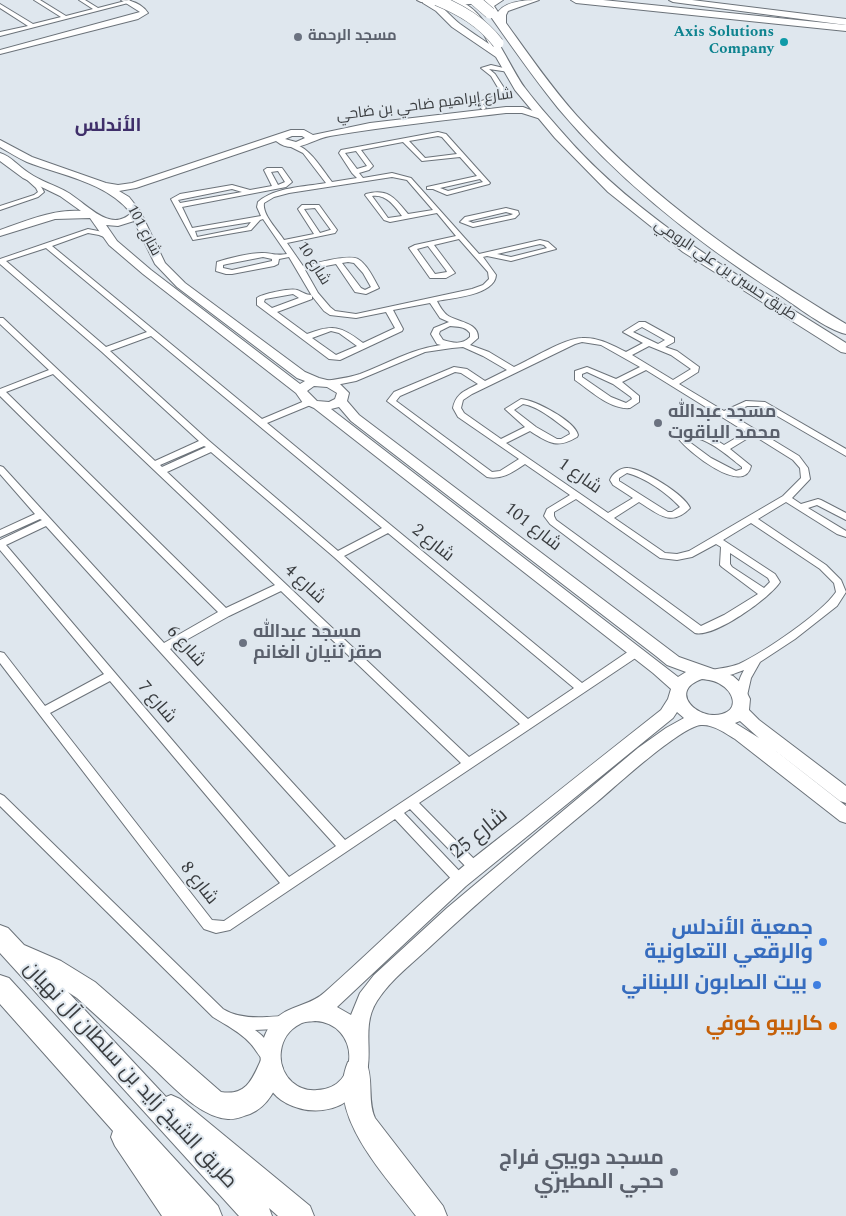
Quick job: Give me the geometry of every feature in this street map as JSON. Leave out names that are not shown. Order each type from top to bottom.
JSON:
[{"type":"highway","points":[[423,0],[439,9],[455,26],[491,48],[502,59]]},
{"type":"highway","points":[[437,0],[472,18],[487,30],[555,117],[592,157],[632,194],[756,294]]},
{"type":"highway","points":[[475,0],[491,12]]},
{"type":"highway","points":[[497,0],[489,5],[491,12],[536,79],[567,120],[608,163],[683,226],[722,250]]},
{"type":"highway","points":[[501,24],[501,15],[505,9],[534,0]]},
{"type":"highway","points":[[576,0],[846,26]]},
{"type":"highway","points":[[609,0],[846,26]]},
{"type":"highway","name":"طريق حسين بن علي الرومي","points":[[457,3],[474,14],[484,24],[519,88],[576,154],[633,206],[688,249],[756,294],[846,349]]},
{"type":"highway","points":[[474,14],[480,10],[491,12]]},
{"type":"highway","name":"طريق حسين بن علي الرومي","points":[[491,12],[539,79],[594,140],[657,198],[722,250],[846,330]]},
{"type":"highway","points":[[7,944],[77,984],[112,1012],[201,1093],[217,1104],[232,1107],[251,1099],[264,1087],[270,1063]]},
{"type":"highway","name":"طريق الشيخ زايد بن سلطان آل نهيان","points":[[7,944],[258,1216]]},
{"type":"highway","name":"طريق الشيخ زايد بن سلطان آل نهيان","points":[[0,986],[208,1216]]},
{"type":"highway","points":[[116,1064],[300,1216]]},
{"type":"highway","points":[[357,1071],[356,1099],[359,1113],[366,1128],[433,1216]]},
{"type":"highway","points":[[90,1086],[179,1216]]},
{"type":"main road","points":[[423,0],[457,3],[497,0]]},
{"type":"main road","points":[[568,0],[846,26]]},
{"type":"main road","points":[[673,0],[846,26]]},
{"type":"street","points":[[37,0],[65,18]]},
{"type":"street","points":[[82,0],[98,10]]},
{"type":"street","points":[[0,34],[127,1],[144,13],[0,52]]},
{"type":"street","points":[[0,6],[32,26]]},
{"type":"street","points":[[484,110],[480,105],[481,103],[497,97],[502,94],[503,90],[493,75],[484,70],[485,67],[509,70]]},
{"type":"street","name":"شارع إبراهيم ضاحي بن ضاحي","points":[[286,141],[309,140],[323,134],[509,105],[522,98],[519,88]]},
{"type":"street","name":"شارع إبراهيم ضاحي بن ضاحي","points":[[286,141],[291,133],[369,121],[484,110],[523,110],[544,117]]},
{"type":"street","points":[[302,132],[310,135],[305,152]]},
{"type":"street","points":[[360,178],[342,153],[346,150],[440,134],[487,181],[486,185],[447,193],[433,187],[419,190]]},
{"type":"street","points":[[404,140],[424,160],[461,155]]},
{"type":"street","points":[[0,233],[53,215],[69,212],[114,223],[125,222],[133,218],[135,196],[147,188],[286,141]]},
{"type":"street","points":[[53,215],[64,208],[66,196],[64,190],[69,186],[87,181],[118,188],[133,186],[286,141],[305,152],[330,184]]},
{"type":"street","name":"شارع 101","points":[[0,143],[29,158],[99,184],[119,194],[133,209],[160,264],[181,285],[301,375],[338,387],[355,418],[661,652],[678,663],[709,674]]},
{"type":"street","points":[[354,172],[368,169],[370,166],[357,148]]},
{"type":"street","name":"شارع 101","points":[[0,156],[26,176],[66,196],[95,217],[109,237],[147,272],[659,669],[678,690]]},
{"type":"street","points":[[261,218],[249,229],[199,239],[193,238],[191,230],[177,206],[276,187],[286,188],[289,182],[282,170],[267,170],[276,187]]},
{"type":"street","name":"شارع 10","points":[[386,175],[404,176],[419,190],[494,276],[489,285],[474,291],[356,316],[340,315],[327,309],[315,294],[283,242],[261,218],[260,207],[262,202],[286,188],[330,184],[360,178],[386,175]]},
{"type":"street","points":[[1,206],[36,196],[41,192],[39,187],[26,176]]},
{"type":"street","points":[[407,217],[386,194],[379,192],[368,195],[386,219],[395,220],[437,211]]},
{"type":"street","points":[[283,242],[318,235],[334,230],[317,206],[302,207],[301,209],[318,235]]},
{"type":"street","points":[[450,225],[462,222],[467,218],[498,211],[516,212],[513,217],[473,225],[462,222]]},
{"type":"street","points":[[0,261],[88,232],[101,233],[109,237]]},
{"type":"street","points":[[429,243],[451,273],[438,277],[433,276],[413,250],[417,246],[429,243],[460,237]]},
{"type":"street","points":[[478,256],[540,242],[546,242],[552,249],[511,259],[488,254]]},
{"type":"street","name":"شارع 2","points":[[47,245],[582,689]]},
{"type":"street","points":[[276,258],[277,260],[271,264],[232,272],[219,269],[220,264],[225,262],[263,255],[276,258],[291,256]]},
{"type":"street","points":[[301,269],[338,262],[352,260],[359,262],[375,288],[366,292],[358,290],[338,262]]},
{"type":"street","points":[[0,261],[105,350],[208,445],[337,555],[528,725]]},
{"type":"street","points":[[305,298],[294,292],[263,297],[260,303],[332,357],[343,357],[398,329],[390,310]]},
{"type":"street","points":[[272,311],[315,294]]},
{"type":"street","points":[[185,302],[200,299]]},
{"type":"street","points":[[432,300],[443,316],[470,328],[474,332],[474,338],[486,354]]},
{"type":"street","points":[[208,319],[213,314],[222,315]]},
{"type":"street","points":[[422,350],[436,337],[443,316]]},
{"type":"street","name":"شارع 4","points":[[0,320],[158,467],[469,764]]},
{"type":"street","points":[[440,328],[449,324],[460,325]]},
{"type":"street","points":[[660,346],[671,340],[642,324],[627,332],[649,343],[660,346],[695,367],[695,370],[673,384]]},
{"type":"street","points":[[307,337],[329,328],[334,328],[344,332],[363,346]]},
{"type":"street","points":[[105,350],[151,332]]},
{"type":"street","points":[[436,337],[440,342],[450,346]]},
{"type":"street","points":[[464,345],[474,338]]},
{"type":"street","name":"شارع 1","points":[[582,340],[603,343],[626,355],[796,458],[804,468],[806,479],[786,498],[752,519],[722,543],[692,554],[677,557],[663,556],[461,415],[457,408],[459,399],[483,384],[573,342],[582,340]]},
{"type":"street","points":[[626,355],[649,343]]},
{"type":"street","points":[[309,399],[306,385],[323,382],[342,383],[356,380],[422,350],[450,346],[464,345],[486,354],[514,371]]},
{"type":"street","points":[[616,382],[646,367]]},
{"type":"street","points":[[483,384],[464,371],[454,369],[397,394],[391,402],[490,475],[501,474],[524,460]]},
{"type":"street","points":[[586,369],[592,370],[616,382],[635,396],[636,400],[631,404],[622,405],[578,378],[577,375],[586,369]]},
{"type":"street","points":[[54,371],[0,392],[225,613]]},
{"type":"street","points":[[260,420],[309,399],[333,406],[356,380]]},
{"type":"street","points":[[521,401],[529,402],[573,430],[574,435],[559,442],[554,441],[532,427],[512,414],[509,409],[511,406],[521,401]]},
{"type":"street","points":[[723,415],[744,403],[762,404],[846,453]]},
{"type":"street","points":[[501,442],[532,427]]},
{"type":"street","points":[[724,449],[752,432]]},
{"type":"street","points":[[690,434],[698,434],[724,449],[747,466],[746,470],[738,475],[732,474],[684,443],[682,438],[690,434]]},
{"type":"street","points":[[158,467],[208,445]]},
{"type":"street","name":"شارع 6","points":[[0,469],[344,847]]},
{"type":"street","points":[[626,470],[633,471],[680,502],[684,505],[684,508],[669,516],[640,498],[616,483],[615,477],[626,470]]},
{"type":"street","points":[[442,502],[451,502],[456,496]]},
{"type":"street","points":[[575,496],[550,511],[549,516],[553,522],[699,630],[714,626],[764,593],[775,582],[772,576],[722,543]]},
{"type":"street","points":[[607,518],[640,498]]},
{"type":"street","points":[[786,498],[846,534]]},
{"type":"street","points":[[800,507],[818,502],[846,517]]},
{"type":"street","points":[[467,521],[473,514],[482,516]]},
{"type":"street","points":[[0,534],[45,518]]},
{"type":"street","name":"شارع 7","points":[[45,518],[0,544],[288,884]]},
{"type":"street","points":[[752,519],[823,568],[838,582],[840,592],[834,604],[756,660],[728,673],[686,678],[678,690],[681,705],[686,711],[699,719],[717,722],[743,735],[846,816]]},
{"type":"street","points":[[337,555],[388,529]]},
{"type":"street","points":[[722,543],[725,565],[728,569],[764,593]]},
{"type":"street","points":[[163,648],[225,613],[282,586]]},
{"type":"street","name":"شارع 8","points":[[0,656],[208,925],[216,927],[226,926],[636,652]]},
{"type":"street","points":[[717,722],[733,718],[741,704],[745,677],[756,660]]},
{"type":"street","points":[[709,674],[734,684],[741,704],[753,724],[846,796]]},
{"type":"street","points":[[44,712],[110,676]]},
{"type":"street","name":"شارع 25","points":[[311,1012],[324,1006],[460,880],[667,714],[676,700],[678,690]]},
{"type":"street","points":[[357,1038],[362,1012],[367,1000],[374,989],[399,964],[489,881],[615,777],[676,729],[699,719]]},
{"type":"street","points":[[0,799],[203,999],[218,1013],[234,1021],[255,1038],[270,1063],[277,1083],[288,1093],[311,1100],[335,1094],[348,1084],[357,1071],[361,1056],[357,1038],[352,1028],[340,1018],[326,1013],[311,1012],[289,1021],[258,1024],[234,1021]]},
{"type":"street","points":[[411,803],[475,868]]},
{"type":"street","points":[[397,813],[460,880]]},
{"type":"street","points":[[270,1063],[274,1039],[289,1021]]},
{"type":"place","name":"مسجد الرحمة","points":[[298,37]]},
{"type":"place","name":"Axis Solutions Company","points":[[784,42]]},
{"type":"place","name":"مسجد عبدالله محمد الياقوت","points":[[658,423]]},
{"type":"place","name":"مسجد عبدالله صقر ثنيان الغانم","points":[[243,643]]},
{"type":"place","name":"جمعية الأندلس والرقعي التعاونية","points":[[823,942]]},
{"type":"place","name":"بيت الصابون اللبناني","points":[[817,985]]},
{"type":"place","name":"كاريبو كوفي","points":[[833,1026]]},
{"type":"place","name":"مسجد دويبي فراج حجي المطيري","points":[[674,1172]]},
{"type":"district","name":"الأندلس","points":[[108,127]]}]
